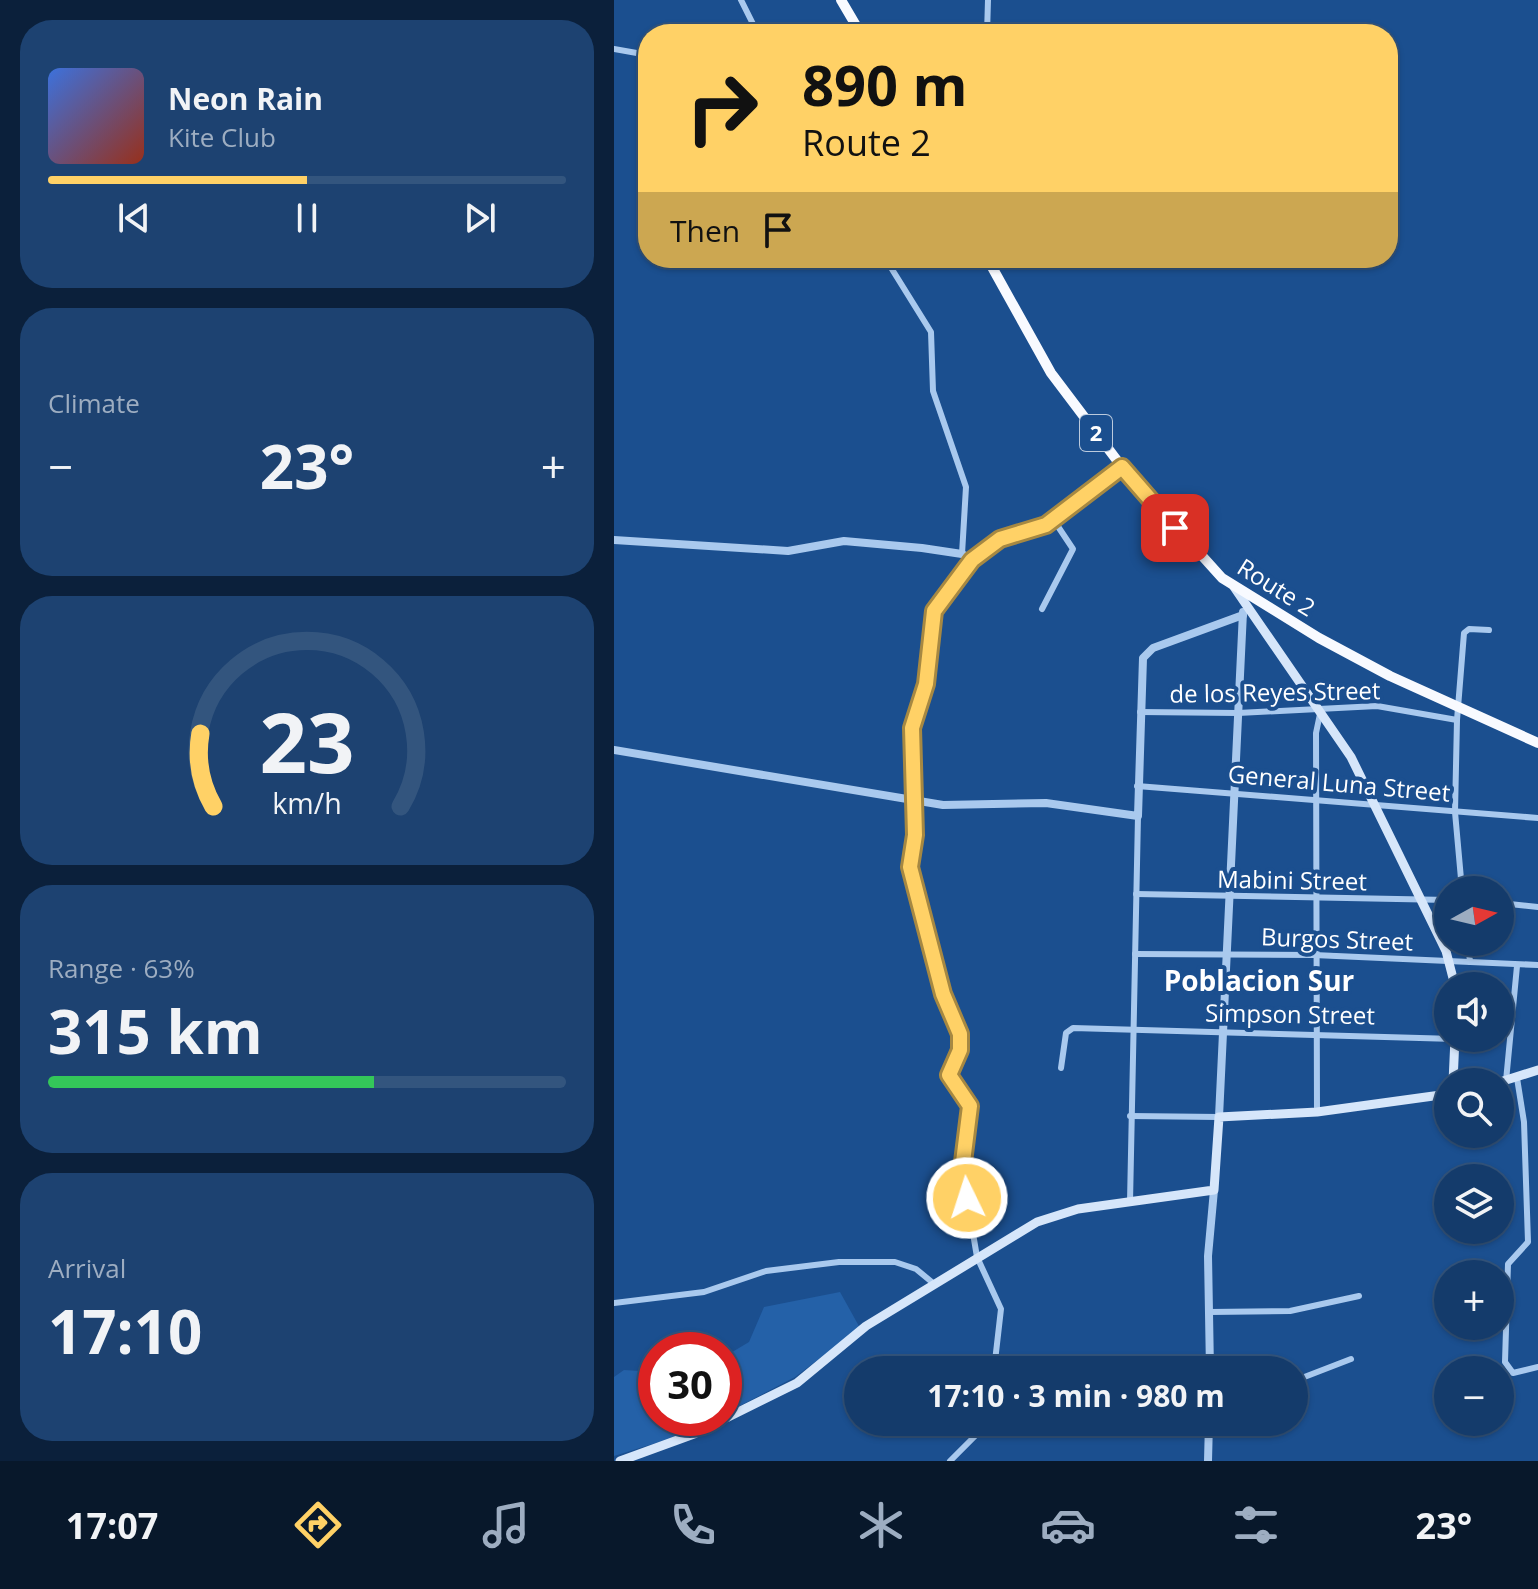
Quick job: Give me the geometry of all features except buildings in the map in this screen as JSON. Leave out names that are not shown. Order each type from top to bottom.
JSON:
[{"type":"highway","points":[[841,0],[855,24]]},
{"type":"highway","name":"Route 2","points":[[993,268],[1051,373],[1122,467],[1203,560],[1234,587],[1331,644],[1538,743]]},
{"type":"main road","points":[[1234,587],[1351,757],[1423,901],[1453,972]]},
{"type":"main road","points":[[1514,1079],[1538,1070]]},
{"type":"main road","points":[[620,1461],[694,1434],[797,1383],[866,1326],[1037,1222],[1078,1209],[1214,1190],[1219,1117],[1317,1112],[1434,1096]]},
{"type":"street","points":[[741,0],[753,24]]},
{"type":"street","points":[[987,24],[988,0]]},
{"type":"street","points":[[614,49],[638,53]]},
{"type":"street","points":[[891,268],[931,332],[933,391],[967,494],[962,554]]},
{"type":"street","points":[[996,1356],[1001,1309],[977,1257],[963,1162],[970,1106],[949,1075],[960,1050],[960,1034],[943,994],[931,939],[911,881],[912,728],[926,684],[934,611],[972,560],[1000,539],[1053,519],[1122,467]]},
{"type":"street","points":[[1042,609],[1073,549],[1053,519]]},
{"type":"street","points":[[614,540],[788,551],[844,541],[962,554],[972,560]]},
{"type":"street","points":[[1130,1116],[1219,1117],[1243,603]]},
{"type":"street","points":[[1130,1202],[1142,666],[1147,653],[1243,615]]},
{"type":"street","points":[[1461,876],[1455,812],[1457,720],[1464,633],[1469,629],[1489,630]]},
{"type":"street","name":"de los Reyes Street","points":[[1140,712],[1319,712],[1377,706],[1457,720]]},
{"type":"street","points":[[1317,1112],[1314,955],[1317,899],[1316,733],[1319,712]]},
{"type":"street","points":[[614,750],[943,805],[1046,803],[1138,816]]},
{"type":"street","name":"General Luna Street","points":[[1137,786],[1538,818]]},
{"type":"street","name":"Mabini Street","points":[[1136,894],[1434,901]]},
{"type":"street","points":[[1514,904],[1538,907]]},
{"type":"street","name":"Burgos Street","points":[[1135,954],[1314,955],[1538,965]]},
{"type":"street","points":[[1469,956],[1470,962]]},
{"type":"street","points":[[1505,1068],[1517,966]]},
{"type":"street","name":"Simpson Street","points":[[1061,1068],[1068,1029],[1434,1037]]},
{"type":"street","points":[[1517,1078],[1524,1122],[1528,1242],[1508,1264],[1505,1362],[1513,1373],[1538,1367]]},
{"type":"street","points":[[1210,1356],[1209,1231],[1214,1190]]},
{"type":"street","points":[[614,1303],[704,1292],[781,1268],[839,1262],[895,1262],[916,1269],[933,1283]]},
{"type":"street","points":[[1210,1312],[1290,1311],[1359,1296]]},
{"type":"street","points":[[1308,1376],[1351,1359]]},
{"type":"street","points":[[950,1461],[975,1436]]},
{"type":"street","points":[[1208,1461],[1209,1436]]},
{"type":"shaded area","points":[[840,1292],[860,1328],[795,1377],[742,1405],[742,1346],[749,1342],[764,1307]]},
{"type":"shaded area","points":[[624,1370],[638,1371],[638,1436],[677,1436],[614,1456],[614,1377]]},
{"type":"district","name":"Poblacion Sur","points":[[1259,981]]},
{"type":"route","points":[[967,1198],[963,1162],[970,1106],[949,1075],[962,1042],[943,994],[931,939],[911,881],[910,867],[915,835],[912,728],[926,684],[934,611],[972,560],[1000,539],[1046,525],[1122,467],[1175,528]]}]
